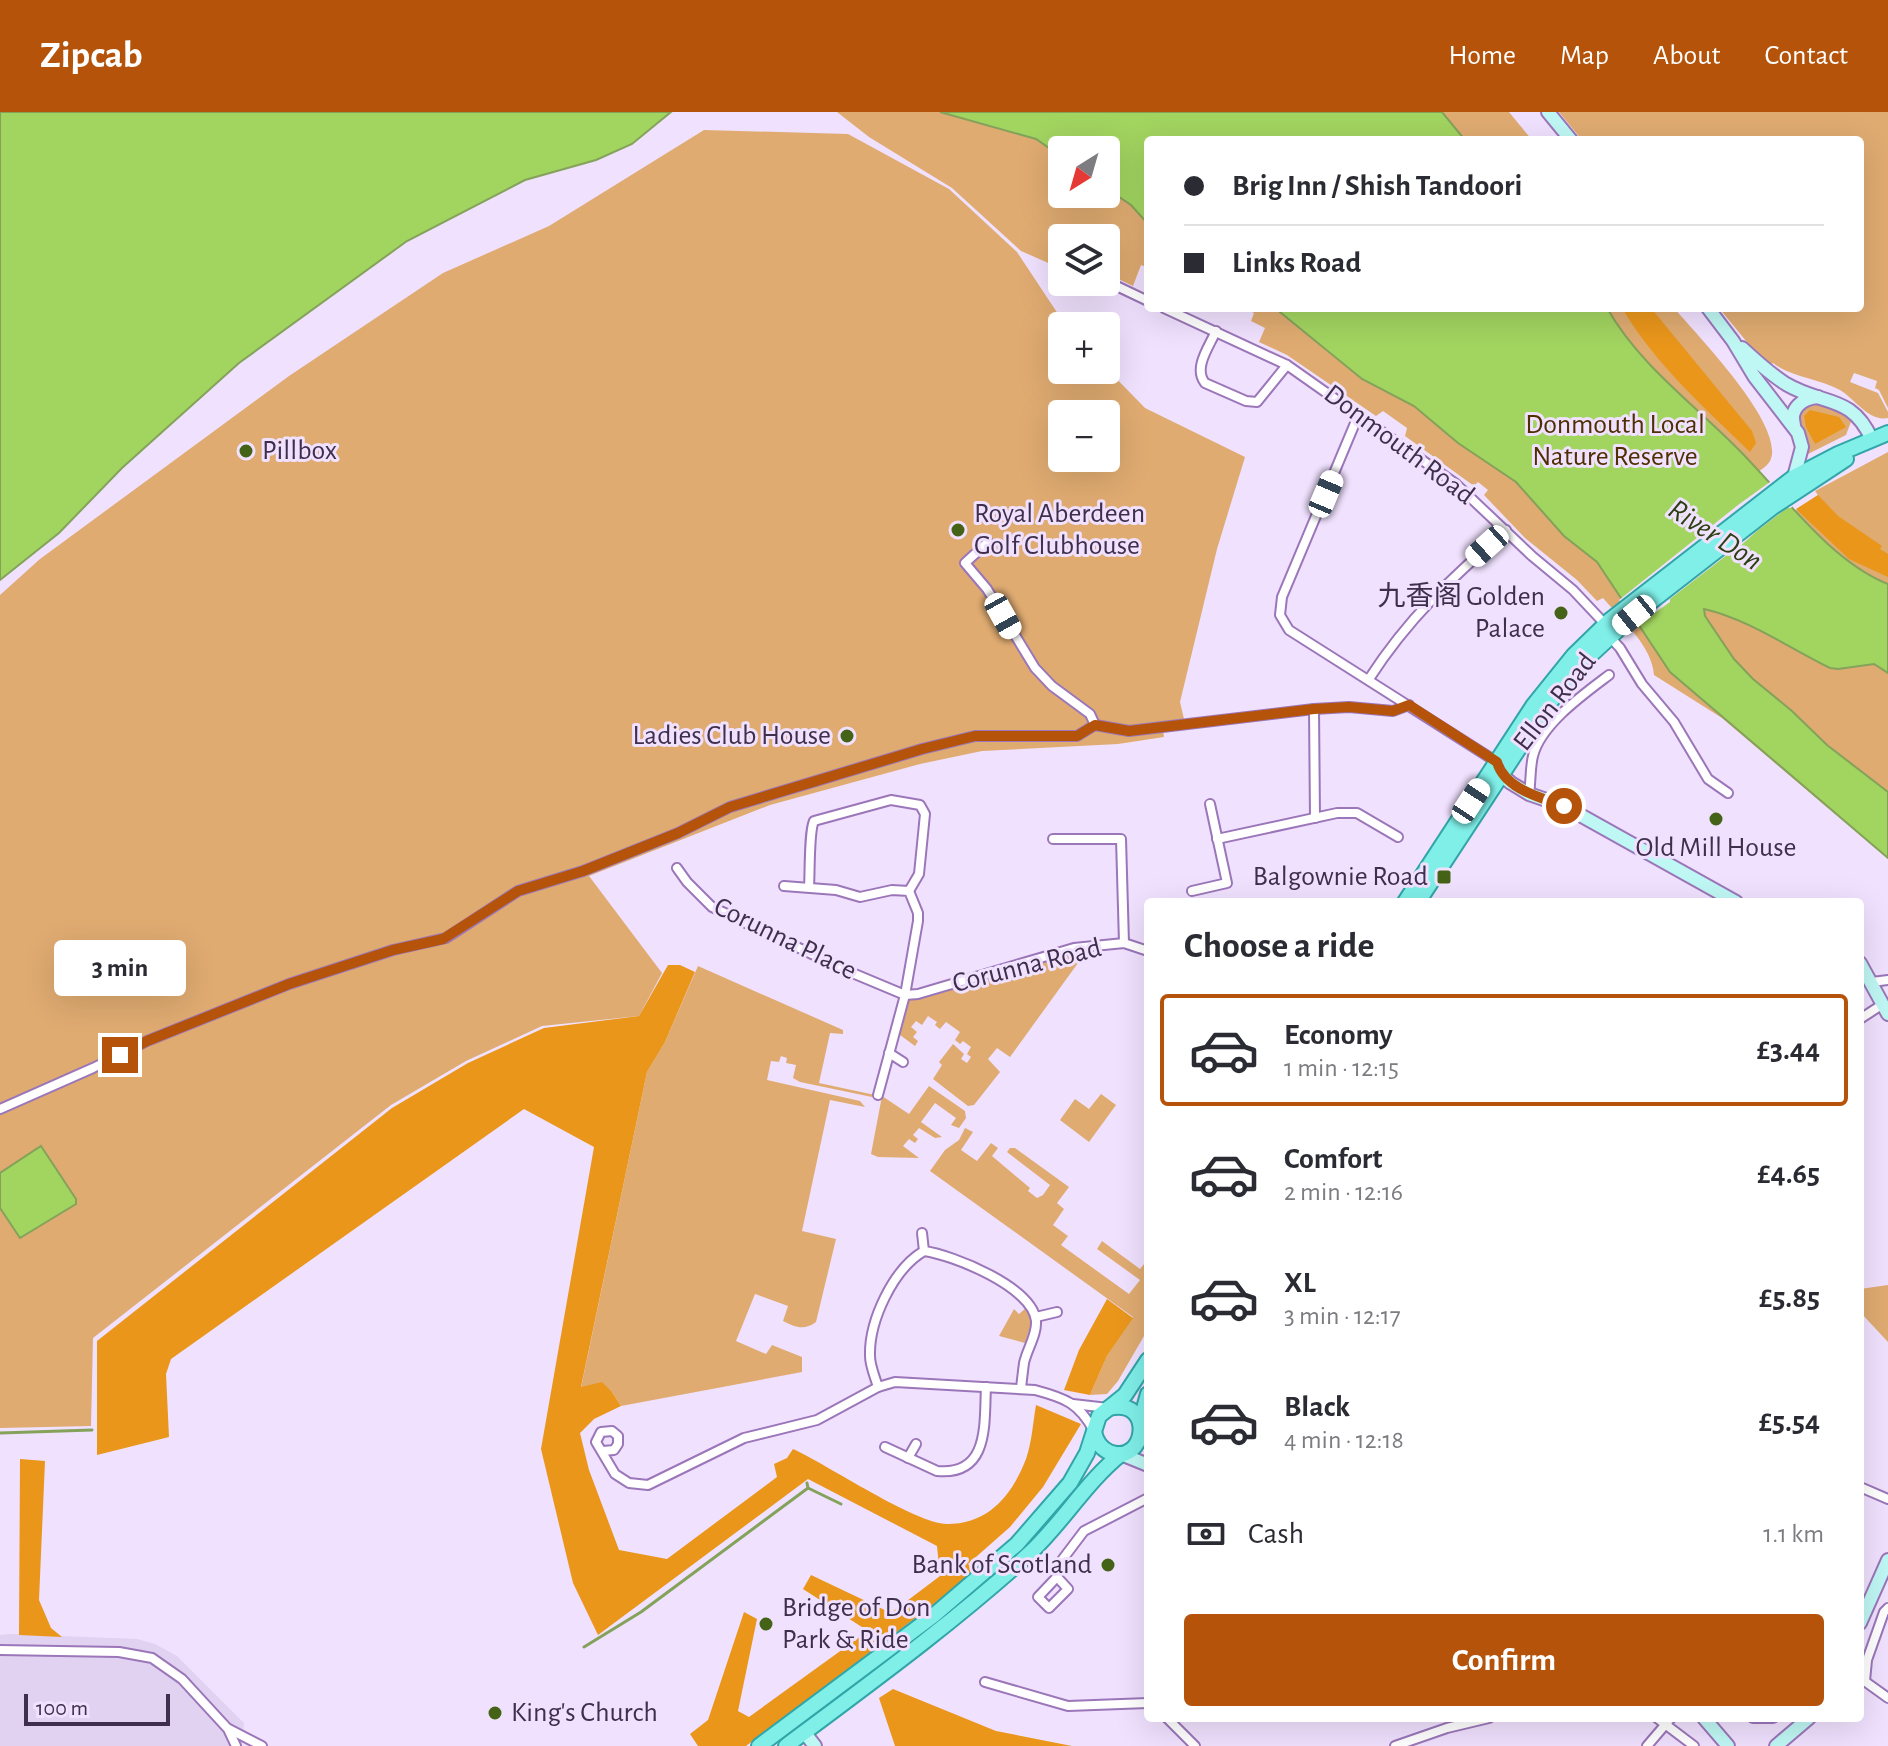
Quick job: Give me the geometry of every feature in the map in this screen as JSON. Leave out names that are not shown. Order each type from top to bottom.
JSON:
[{"type":"main road","name":"Ellon Road","points":[[1408,898],[1499,768],[1610,627],[1798,482],[1888,433]]},
{"type":"main road","name":"Ellon Road","points":[[1420,898],[1499,768]]},
{"type":"main road","points":[[759,1746],[933,1616],[1017,1544],[1070,1483],[1087,1453],[1099,1416],[1130,1389],[1144,1366]]},
{"type":"main road","points":[[1109,1408],[1128,1408],[1140,1423]]},
{"type":"main road","points":[[786,1746],[987,1592],[1035,1548],[1102,1470],[1138,1443],[1144,1408]]},
{"type":"main road","points":[[1094,1432],[1103,1449],[1121,1454]]},
{"type":"street","points":[[1548,112],[1568,136]]},
{"type":"street","points":[[1120,288],[1144,299]]},
{"type":"street","name":"Donmouth Road","points":[[1173,312],[1287,365],[1466,491],[1610,627],[1642,684],[1674,722],[1708,779],[1728,793]]},
{"type":"street","points":[[1711,312],[1754,376],[1794,425]]},
{"type":"street","points":[[1216,331],[1199,369],[1205,383],[1246,401],[1257,402],[1287,365]]},
{"type":"street","points":[[1733,341],[1787,384],[1853,411],[1862,420],[1872,440]]},
{"type":"street","points":[[1798,482],[1802,447],[1792,418],[1797,407],[1810,398],[1818,397]]},
{"type":"street","points":[[1358,416],[1282,597],[1280,615],[1289,630],[1409,705],[1499,768],[1529,794],[1564,806],[1729,898]]},
{"type":"street","points":[[1369,679],[1409,622],[1450,579],[1506,530]]},
{"type":"street","points":[[988,542],[965,563],[987,589],[1035,668],[1052,686],[1090,714],[1095,725]]},
{"type":"street","points":[[1529,794],[1533,755],[1539,742],[1566,710],[1609,675]]},
{"type":"street","points":[[0,1109],[147,1041],[289,984],[393,950],[446,938],[518,891],[583,871],[760,796],[975,736],[1077,736],[1095,725],[1129,731],[1314,709],[1349,707],[1393,711],[1409,705]]},
{"type":"street","points":[[1314,709],[1315,818]]},
{"type":"street","points":[[809,887],[812,852],[809,830],[814,821],[891,800],[920,805],[925,814],[919,874],[909,891]]},
{"type":"street","points":[[1192,891],[1227,883],[1210,804]]},
{"type":"street","points":[[1217,839],[1315,818],[1357,813],[1398,837]]},
{"type":"street","points":[[1053,839],[1121,839],[1124,943]]},
{"type":"street","name":"Corunna Place","points":[[677,868],[712,907],[905,995]]},
{"type":"street","points":[[784,886],[836,890],[860,897],[892,890],[909,891]]},
{"type":"street","points":[[878,1095],[905,995],[918,921],[909,891]]},
{"type":"street","name":"Corunna Road","points":[[905,995],[918,994],[1074,948],[1124,943],[1144,950]]},
{"type":"street","points":[[1864,969],[1886,1009],[1864,1017]]},
{"type":"street","points":[[1872,982],[1888,980]]},
{"type":"street","points":[[889,1053],[903,1062]]},
{"type":"street","points":[[922,1233],[924,1251]]},
{"type":"street","points":[[924,1251],[1007,1283],[1018,1292],[1036,1317],[1021,1388]]},
{"type":"street","points":[[878,1387],[869,1354],[879,1314],[896,1275],[924,1251]]},
{"type":"street","points":[[1036,1317],[1057,1312]]},
{"type":"street","points":[[603,1451],[610,1468],[621,1479],[648,1485],[754,1434],[817,1420],[878,1387],[895,1382],[1021,1388],[1073,1404],[1109,1408]]},
{"type":"street","points":[[885,1447],[937,1471],[965,1467],[981,1445],[986,1387]]},
{"type":"street","points":[[1073,1404],[1094,1432]]},
{"type":"street","points":[[1140,1423],[1144,1432]]},
{"type":"street","points":[[908,1458],[916,1444]]},
{"type":"street","points":[[1121,1454],[1144,1463]]},
{"type":"street","points":[[1864,1489],[1888,1499]]},
{"type":"street","points":[[1057,1577],[1059,1564],[1084,1531],[1144,1500]]},
{"type":"street","points":[[1864,1614],[1888,1560]]},
{"type":"street","points":[[1864,1672],[1888,1608]]},
{"type":"street","points":[[0,1650],[144,1655],[175,1673],[228,1729],[236,1746]]},
{"type":"street","points":[[990,1680],[1068,1706],[1144,1703]]},
{"type":"street","points":[[1864,1681],[1888,1698]]},
{"type":"street","points":[[1171,1722],[1195,1746]]},
{"type":"street","points":[[1395,1746],[1472,1722]]},
{"type":"street","points":[[1647,1746],[1667,1722]]},
{"type":"street","points":[[1669,1722],[1694,1746]]},
{"type":"street","points":[[1707,1722],[1728,1746]]},
{"type":"street","points":[[1776,1746],[1804,1722]]},
{"type":"street","points":[[228,1729],[262,1746]]},
{"type":"street","points":[[804,1732],[815,1746]]},
{"type":"shaded area","points":[[1625,312],[1654,312],[1752,431],[1756,443],[1750,452],[1665,366]]},
{"type":"shaded area","points":[[1810,410],[1839,417],[1846,427],[1815,444],[1804,416]]},
{"type":"shaded area","points":[[1818,495],[1838,516],[1882,546],[1880,549],[1888,554],[1888,577],[1849,559],[1796,509]]},
{"type":"shaded area","points":[[668,965],[680,965],[695,972],[665,1042],[647,1072],[581,1387],[602,1382],[621,1406],[594,1419],[580,1433],[589,1470],[619,1550],[667,1559],[777,1477],[774,1464],[787,1458],[793,1449],[915,1515],[947,1524],[962,1523],[987,1513],[1014,1484],[1028,1452],[1036,1405],[1081,1424],[1043,1487],[1010,1527],[968,1564],[976,1572],[746,1746],[698,1746],[690,1734],[708,1720],[744,1612],[757,1619],[738,1711],[749,1717],[868,1631],[803,1589],[811,1575],[891,1613],[940,1576],[937,1546],[808,1479],[598,1635],[573,1583],[541,1449],[594,1147],[524,1109],[171,1359],[166,1374],[169,1437],[97,1455],[97,1341],[392,1108],[468,1063],[544,1028],[639,1016]]},
{"type":"shaded area","points":[[1107,1299],[1133,1318],[1107,1356],[1090,1395],[1064,1390],[1079,1350]]},
{"type":"shaded area","points":[[20,1459],[45,1461],[39,1600],[51,1628],[62,1637],[19,1635]]},
{"type":"shaded area","points":[[0,1635],[137,1639],[155,1644],[177,1656],[244,1723],[242,1746],[0,1746]]},
{"type":"shaded area","points":[[893,1689],[996,1731],[1072,1746],[895,1746],[879,1698]]},
{"type":"green space","points":[[837,112],[1509,112],[1529,136],[1144,136],[1144,266],[1141,265],[1133,286],[1120,280],[1120,224],[1048,224],[1048,263],[1021,251],[952,188],[869,137]]},
{"type":"green space","points":[[1559,112],[1888,112],[1888,408],[1875,388],[1877,381],[1854,373],[1850,382],[1878,393],[1888,418],[1868,413],[1832,386],[1789,372],[1773,363],[1770,365],[1722,312],[1864,312],[1864,136],[1579,136]]},
{"type":"green space","points":[[704,130],[848,134],[949,189],[1017,252],[1057,312],[1048,312],[1048,384],[1120,382],[1145,408],[1245,457],[1217,549],[1180,702],[1184,719],[1162,722],[1164,737],[1118,744],[982,751],[920,764],[770,805],[589,876],[662,973],[639,1016],[542,1026],[466,1061],[391,1105],[93,1338],[91,1426],[0,1428],[0,595],[40,559],[289,376],[443,273],[549,226]]},
{"type":"green space","name":"Donmouth Local Nature Reserve","points":[[1252,312],[1678,312],[1737,382],[1765,427],[1772,446],[1770,461],[1750,476],[1785,518],[1818,495],[1815,491],[1888,452],[1888,859],[1722,718],[1654,675],[1648,654],[1627,624],[1603,598],[1597,601],[1577,580],[1525,538],[1484,495],[1488,490],[1478,482],[1474,486],[1405,436],[1407,428],[1383,411],[1376,416],[1287,355],[1259,342],[1265,328],[1251,321]]},
{"type":"green space","points":[[1815,404],[1838,410],[1852,419],[1846,435],[1808,454],[1798,415],[1805,406]]},
{"type":"green space","points":[[1069,954],[1078,963],[1010,1057],[997,1048],[988,1059],[1000,1072],[974,1105],[968,1106],[933,1079],[942,1065],[939,1062],[953,1044],[964,1054],[961,1059],[967,1063],[971,1057],[967,1054],[971,1047],[955,1040],[960,1032],[946,1022],[940,1029],[935,1025],[937,1022],[928,1016],[922,1025],[916,1021],[911,1027],[917,1032],[913,1037],[918,1041],[915,1046],[900,1035],[895,1045],[906,1001]]},
{"type":"green space","points":[[698,966],[843,1030],[843,1034],[830,1033],[819,1083],[875,1095],[872,1097],[800,1082],[793,1078],[796,1065],[786,1063],[787,1058],[781,1056],[779,1062],[771,1061],[767,1080],[860,1101],[865,1107],[830,1100],[802,1231],[836,1239],[816,1322],[803,1327],[787,1323],[783,1321],[788,1306],[755,1294],[736,1341],[766,1354],[772,1345],[802,1357],[802,1372],[621,1406],[612,1392],[581,1388],[647,1072],[665,1042]]},
{"type":"green space","points":[[929,1086],[965,1111],[966,1118],[959,1128],[951,1125],[956,1118],[935,1103],[921,1122],[942,1137],[935,1138],[919,1128],[913,1135],[918,1139],[915,1143],[909,1139],[903,1146],[919,1158],[878,1157],[871,1154],[882,1096],[909,1114]]},
{"type":"green space","points":[[1101,1094],[1116,1105],[1089,1142],[1060,1120],[1075,1099],[1089,1109]]},
{"type":"green space","points":[[965,1128],[973,1132],[961,1150],[977,1161],[991,1143],[998,1148],[992,1156],[1030,1188],[1028,1191],[1037,1198],[1050,1185],[1007,1152],[1010,1148],[1015,1148],[1069,1187],[1057,1203],[1064,1209],[1053,1225],[1068,1236],[1061,1245],[1129,1294],[1140,1280],[1097,1249],[1102,1241],[1140,1269],[1144,1264],[1144,1336],[1107,1394],[1090,1395],[1107,1356],[1133,1317],[930,1171],[945,1150],[959,1140]]},
{"type":"green space","points":[[1888,1285],[1888,1342],[1864,1316],[1864,1288]]},
{"type":"green space","points":[[1026,1308],[1032,1321],[1025,1343],[999,1336],[1014,1309],[1019,1314]]},
{"type":"water","points":[[0,112],[671,112],[632,144],[596,160],[525,180],[407,241],[239,363],[122,468],[59,533],[0,580]]},
{"type":"water","points":[[940,112],[1442,112],[1462,136],[1144,136],[1144,220],[1120,198],[1120,136],[1048,136],[1048,147],[1036,139]]},
{"type":"water","name":"Donmouth Local Nature Reserve","points":[[1280,312],[1610,312],[1634,347],[1735,446],[1825,542],[1866,573],[1888,584],[1888,673],[1874,664],[1830,668],[1752,627],[1704,609],[1705,616],[1734,659],[1753,679],[1827,745],[1888,792],[1888,858],[1670,672],[1597,562],[1564,536],[1516,482],[1458,443],[1414,406],[1362,379]]},
{"type":"water","points":[[41,1146],[76,1199],[76,1204],[20,1238],[0,1208],[0,1173]]},
{"type":"pier","points":[[1774,479],[1795,503],[1791,508],[1787,508],[1635,627],[1619,600]]},
{"type":"waterway","points":[[0,1433],[92,1430]]},
{"type":"waterway","points":[[584,1647],[641,1612],[808,1488],[807,1483]]},
{"type":"waterway","points":[[808,1488],[841,1504]]},
{"type":"place","name":"Pillbox","points":[[246,451]]},
{"type":"place","name":"Royal Aberdeen Golf Clubhouse","points":[[958,530]]},
{"type":"place","name":"九香阁 Golden Palace","points":[[1561,613]]},
{"type":"place","name":"Ladies Club House","points":[[847,736]]},
{"type":"place","name":"Old Mill House","points":[[1716,819]]},
{"type":"place","name":"Balgownie Road","points":[[1444,877]]},
{"type":"place","name":"Bank of Scotland","points":[[1108,1565]]},
{"type":"place","name":"Bridge of Don Park & Ride","points":[[766,1624]]},
{"type":"place","name":"King's Church","points":[[495,1713]]},
{"type":"route","points":[[120,1055],[147,1041],[289,984],[393,950],[443,939],[518,891],[583,871],[678,833],[730,807],[975,736],[1077,736],[1095,725],[1129,731],[1314,709],[1349,707],[1393,711],[1409,705],[1497,762],[1500,774],[1511,783],[1529,794],[1564,806]]},
{"type":"water label","name":"River Don","points":[[1715,535]]}]
